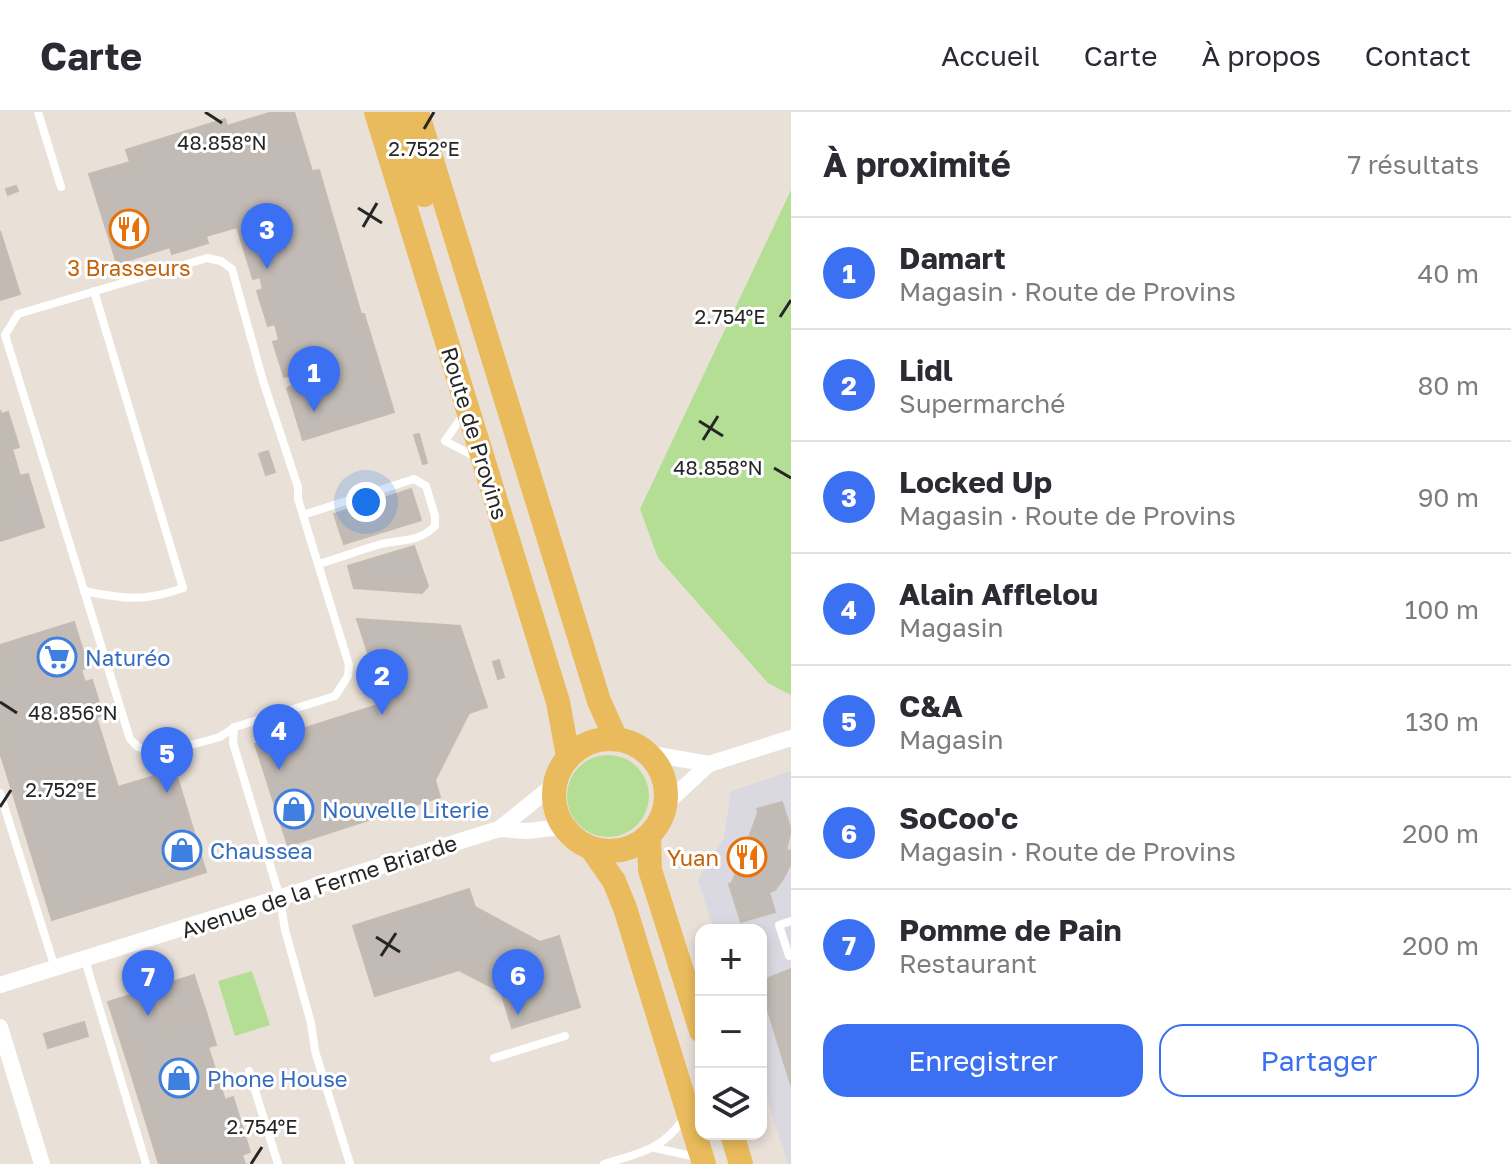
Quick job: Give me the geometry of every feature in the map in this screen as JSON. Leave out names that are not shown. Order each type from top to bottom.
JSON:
[{"type":"main road","name":"Route de Provins","points":[[376,112],[558,702],[568,756]]},
{"type":"main road","points":[[398,112],[441,249],[466,278]]},
{"type":"main road","name":"Route de Provins","points":[[417,112],[599,701],[616,739]]},
{"type":"main road","points":[[616,739],[646,753],[658,764],[666,786],[667,803],[649,836],[638,845],[615,851],[591,848],[561,827],[554,811],[555,784],[568,756],[590,742],[616,739]]},
{"type":"main road","points":[[649,836],[650,870],[695,1012]]},
{"type":"main road","points":[[591,848],[614,881],[625,908],[703,1162]]},
{"type":"main road","points":[[734,1140],[741,1164]]},
{"type":"street","points":[[667,803],[709,764],[791,738]]},
{"type":"street","points":[[646,753],[709,764]]},
{"type":"street","name":"Avenue de la Ferme Briarde","points":[[0,985],[499,829],[555,784]]},
{"type":"street","name":"Avenue de la Ferme Briarde","points":[[499,829],[527,831],[561,827]]},
{"type":"street","points":[[0,1027],[42,1164]]},
{"type":"lane","points":[[38,112],[61,187]]},
{"type":"lane","points":[[207,258],[221,261],[232,269],[349,665],[345,682],[335,696],[235,727],[220,737],[170,752],[158,754],[138,747],[130,739],[5,335],[18,314],[94,291],[207,258]]},
{"type":"lane","points":[[84,591],[124,599],[158,597],[183,588],[94,291]]},
{"type":"lane","points":[[303,515],[414,479],[426,486],[435,516],[435,526],[426,535],[403,543],[384,543],[319,564]]},
{"type":"lane","points":[[235,727],[233,743],[280,898],[315,1051],[350,1164]]},
{"type":"lane","points":[[0,793],[56,969]]},
{"type":"lane","points":[[789,956],[779,925],[791,921]]},
{"type":"lane","points":[[85,960],[146,1164]]},
{"type":"lane","points":[[494,1058],[565,1036]]},
{"type":"lane","points":[[249,1071],[278,1164]]},
{"type":"lane","points":[[604,1164],[654,1148],[674,1134],[688,1113]]},
{"type":"lane","points":[[654,1148],[670,1150],[703,1162]]},
{"type":"shaded area","points":[[791,771],[791,1164],[788,1164],[767,1099],[767,924],[712,924],[698,880],[724,838],[731,791]]},
{"type":"green space","points":[[791,190],[791,695],[768,683],[658,558],[640,509]]},
{"type":"green space","points":[[608,755],[624,758],[637,767],[646,780],[649,796],[646,812],[637,825],[624,834],[608,837],[592,834],[579,825],[570,812],[567,796],[570,780],[579,767],[592,758]]},
{"type":"green space","points":[[252,971],[270,1025],[235,1036],[218,981]]},
{"type":"building","points":[[294,112],[300,132],[274,140],[266,114]]},
{"type":"building","points":[[266,114],[274,140],[300,132],[312,171],[319,170],[361,314],[364,314],[394,412],[303,440],[287,388],[294,385],[291,375],[284,377],[273,342],[279,340],[275,324],[268,326],[257,291],[263,289],[260,277],[253,279],[237,227],[206,236],[208,243],[172,254],[170,247],[117,264],[89,174],[130,162],[126,150],[225,119],[227,126]]},
{"type":"building","points":[[16,186],[18,191],[8,195],[6,189]]},
{"type":"building","points":[[0,231],[20,294],[0,300]]},
{"type":"building","points":[[0,410],[1,414],[8,412],[19,447],[12,449],[20,476],[28,474],[44,527],[0,541]]},
{"type":"building","points":[[419,434],[427,463],[423,464],[414,435]]},
{"type":"building","points":[[268,451],[275,472],[266,475],[259,454]]},
{"type":"building","points":[[411,489],[421,520],[344,544],[334,514]]},
{"type":"building","points":[[414,546],[428,586],[422,593],[354,588],[348,566]]},
{"type":"building","points":[[357,619],[460,626],[487,707],[469,713],[435,780],[440,797],[288,846],[255,744],[384,703]]},
{"type":"building","points":[[74,622],[88,667],[81,670],[85,682],[92,680],[103,715],[96,717],[118,787],[175,770],[206,872],[52,920],[0,752],[0,645]]},
{"type":"building","points":[[499,660],[504,677],[498,679],[493,662]]},
{"type":"building","points":[[782,802],[791,830],[786,850],[791,851],[791,863],[775,890],[769,892],[775,912],[741,922],[729,884],[735,882],[760,816],[757,809]]},
{"type":"building","points":[[758,813],[760,816],[732,883]]},
{"type":"building","points":[[469,889],[475,907],[540,942],[559,936],[580,1007],[512,1028],[501,992],[459,970],[375,996],[353,926]]},
{"type":"building","points":[[791,969],[791,1085],[767,1007],[767,979]]},
{"type":"building","points":[[194,975],[206,1012],[164,1025],[153,988]]},
{"type":"building","points":[[153,988],[164,1025],[206,1012],[216,1045],[208,1047],[225,1100],[233,1097],[250,1152],[242,1155],[245,1164],[159,1164],[130,1070],[145,1065],[139,1043],[123,1048],[108,1002]]},
{"type":"building","points":[[84,1022],[88,1036],[48,1048],[44,1034]]},
{"type":"building","points":[[139,1043],[145,1065],[130,1070],[123,1048]]},
{"type":"place","name":"3 Brasseurs","points":[[129,229]]},
{"type":"place","name":"Locked Up","points":[[267,269]]},
{"type":"place","name":"Damart","points":[[314,412]]},
{"type":"place","name":"Naturéo","points":[[57,657]]},
{"type":"place","name":"Lidl","points":[[382,715]]},
{"type":"place","name":"Alain Afflelou","points":[[279,770]]},
{"type":"place","name":"C&A","points":[[167,793]]},
{"type":"place","name":"Nouvelle Literie","points":[[294,809]]},
{"type":"place","name":"Chaussea","points":[[182,850]]},
{"type":"place","name":"Yuan","points":[[747,857]]},
{"type":"place","name":"SoCoo'c","points":[[518,1015]]},
{"type":"place","name":"Pomme de Pain","points":[[148,1016]]},
{"type":"place","name":"Phone House","points":[[179,1078]]}]
